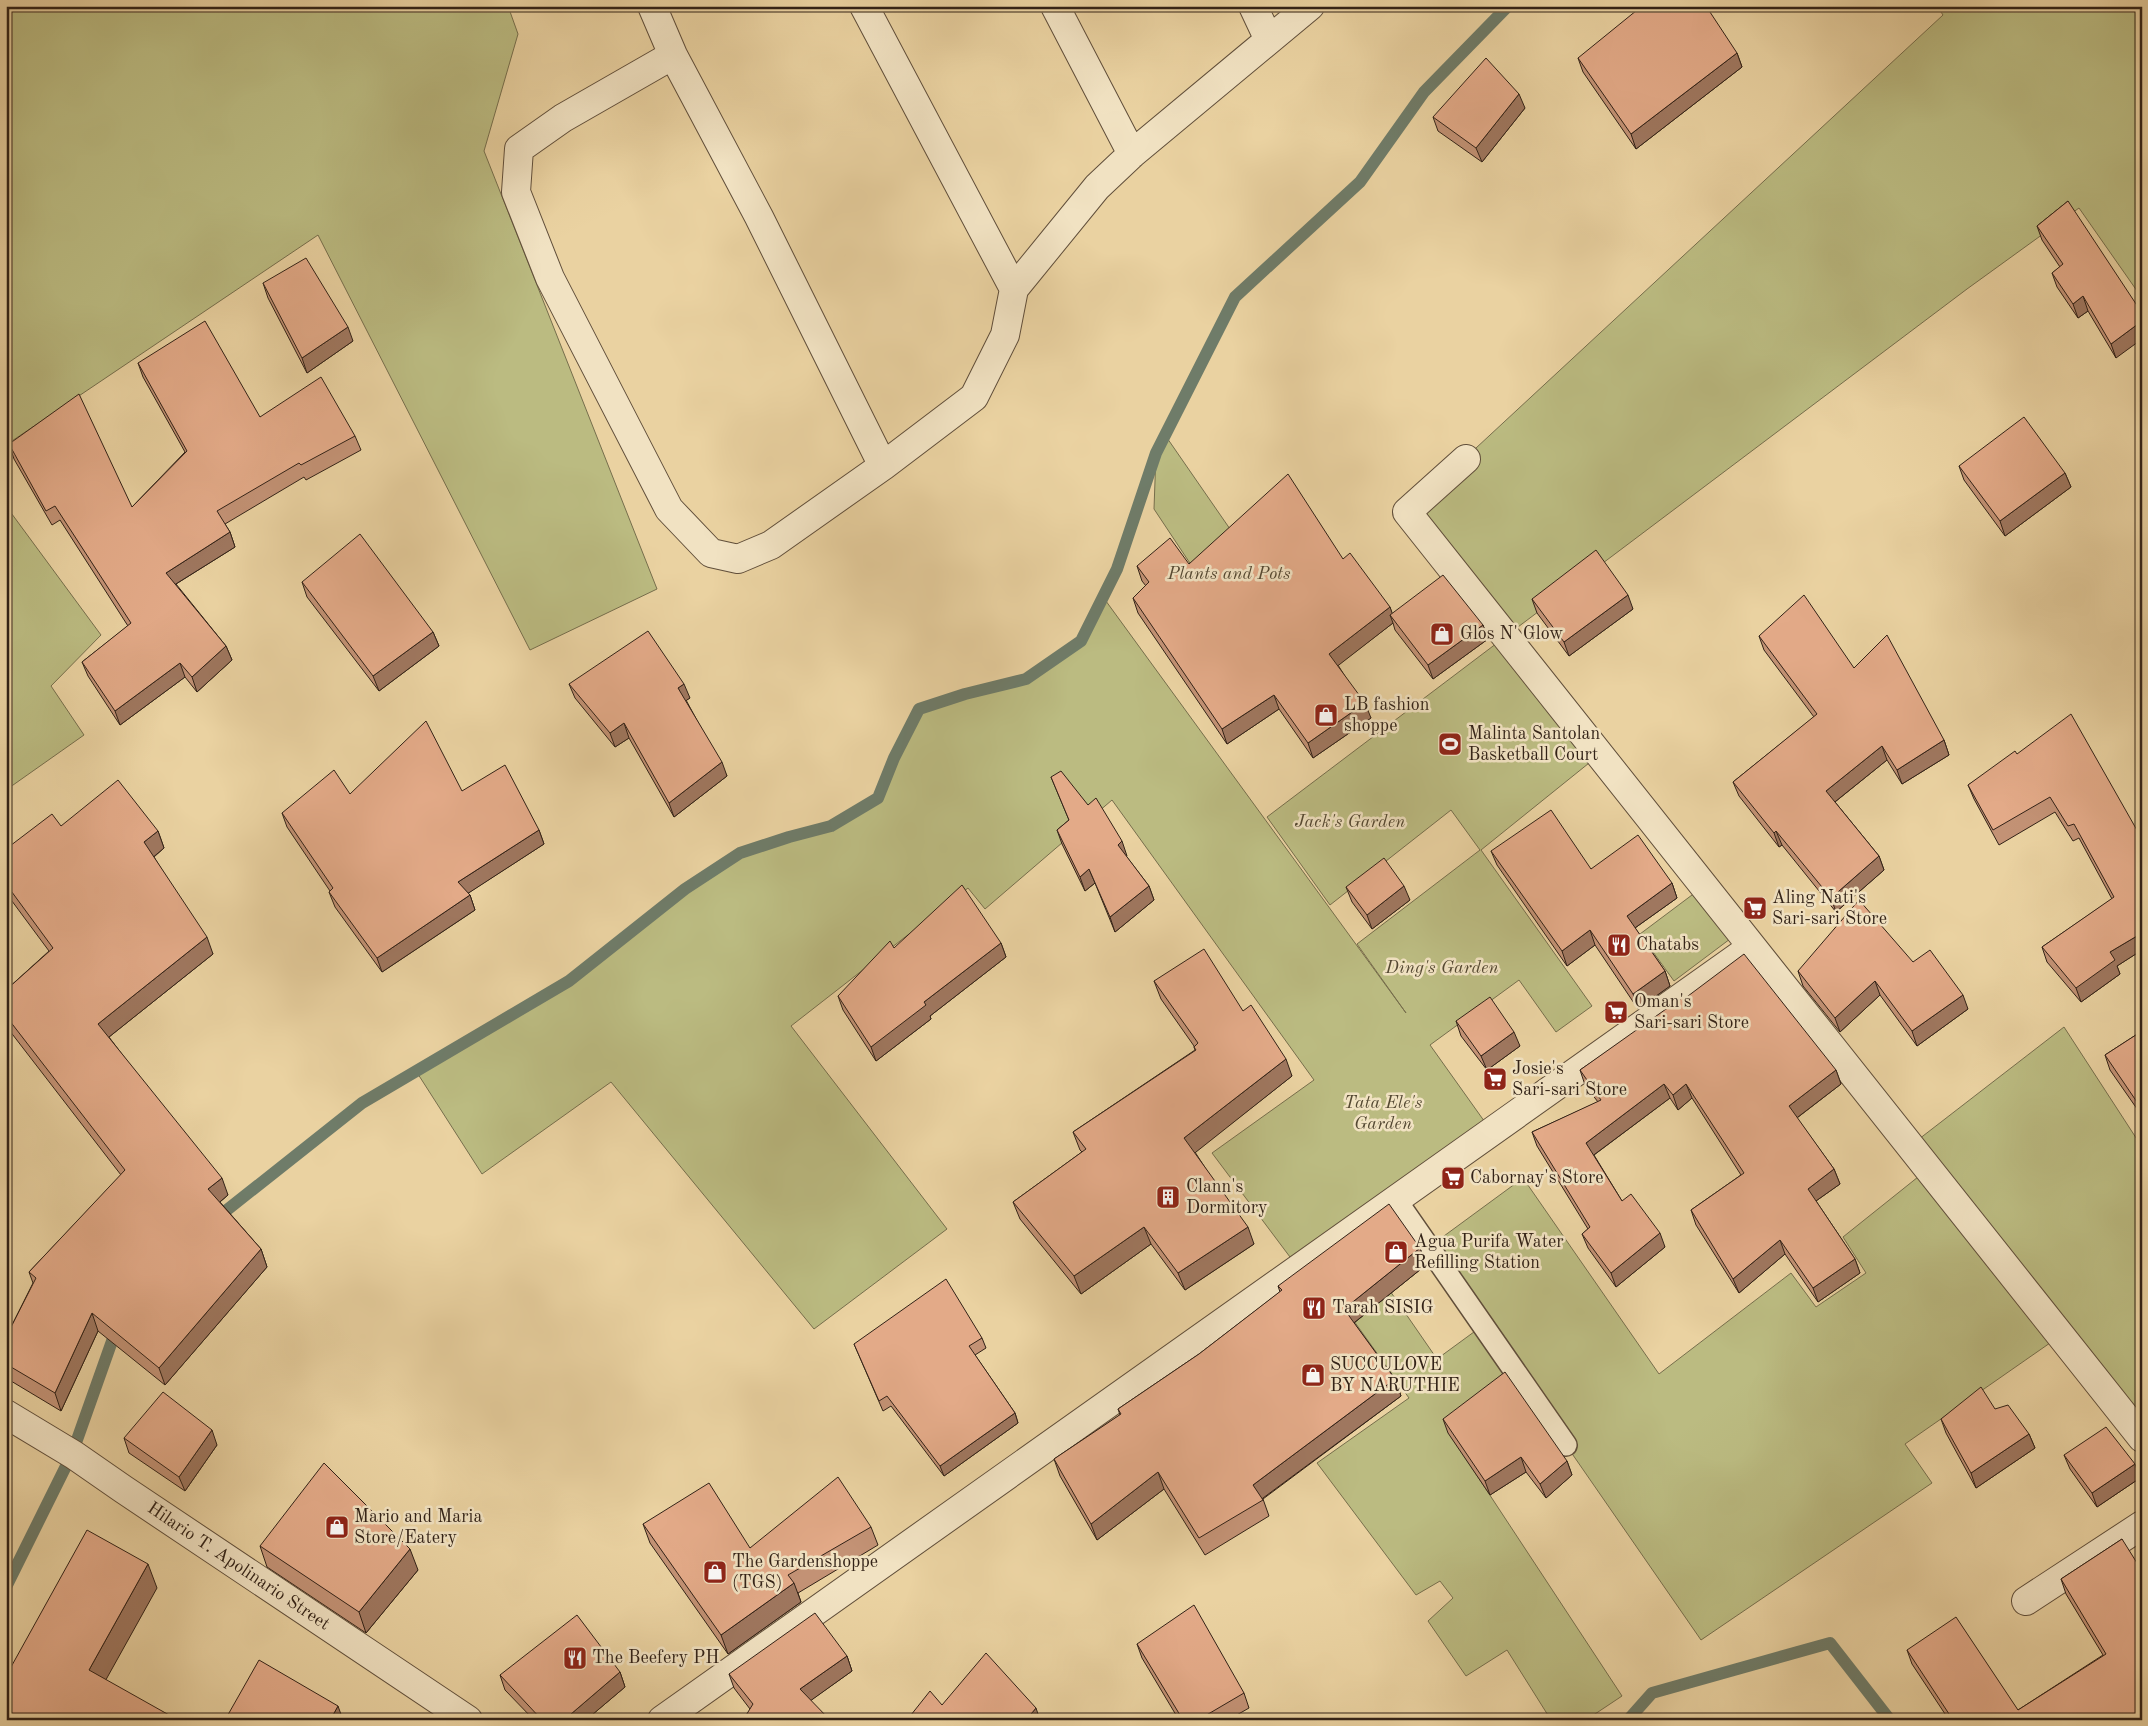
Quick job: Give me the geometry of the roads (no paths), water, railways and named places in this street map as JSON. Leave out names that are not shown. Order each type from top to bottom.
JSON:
[{"type":"street","points":[[652,6],[673,55],[759,217],[884,466]]},
{"type":"street","points":[[864,6],[1014,290]]},
{"type":"street","points":[[1055,6],[1132,154]]},
{"type":"street","points":[[1253,6],[1270,40]]},
{"type":"street","points":[[673,55],[563,118],[519,149],[516,192],[550,278],[669,509],[712,554],[738,559],[771,545],[884,466],[974,397],[1005,335],[1014,290],[1097,187],[1132,154],[1310,6]]},
{"type":"street","points":[[1466,460],[1407,512],[2142,1438]]},
{"type":"street","points":[[662,1720],[1752,947]]},
{"type":"street","name":"Hilario T. Apolinario Street","points":[[6,1414],[60,1446],[468,1720]]},
{"type":"street","points":[[2026,1601],[2142,1525]]},
{"type":"lane","points":[[1396,1200],[1566,1445]]},
{"type":"waterway","points":[[213,1221],[362,1103],[569,981],[685,889],[740,853],[831,826],[878,798],[894,758],[919,709],[965,694],[1026,679],[1081,641],[1117,569],[1156,453],[1235,297],[1360,182],[1424,92],[1508,6]]},
{"type":"waterway","points":[[6,1587],[72,1454],[117,1327]]},
{"type":"waterway","points":[[1628,1720],[1652,1693],[1830,1643],[1890,1720]]},
{"type":"place","name":"Glos N' Glow","points":[[1442,634]]},
{"type":"place","name":"LB fashion shoppe","points":[[1326,715]]},
{"type":"place","name":"Malinta Santolan Basketball Court","points":[[1450,744]]},
{"type":"place","name":"Aling Nati's Sari-sari Store","points":[[1755,908]]},
{"type":"place","name":"Chatabs","points":[[1619,945]]},
{"type":"place","name":"Oman's Sari-sari Store","points":[[1616,1012]]},
{"type":"place","name":"Josie's Sari-sari Store","points":[[1495,1079]]},
{"type":"place","name":"Cabornay's Store","points":[[1453,1178]]},
{"type":"place","name":"Clann's Dormitory","points":[[1168,1197]]},
{"type":"place","name":"Agua Purifa Water Refilling Station","points":[[1396,1252]]},
{"type":"place","name":"Tarah SISIG","points":[[1314,1308]]},
{"type":"place","name":"SUCCULOVE BY NARUTHIE","points":[[1313,1375]]},
{"type":"place","name":"Mario and Maria Store/Eatery","points":[[337,1527]]},
{"type":"place","name":"The Gardenshoppe (TGS)","points":[[715,1572]]},
{"type":"place","name":"The Beefery PH","points":[[575,1658]]},
{"type":"park label","name":"Plants and Pots","points":[[1229,574]]},
{"type":"park label","name":"Jack's Garden","points":[[1350,822]]},
{"type":"park label","name":"Ding's Garden","points":[[1442,968]]},
{"type":"park label","name":"Tata Ele's Garden","points":[[1383,1113]]}]
